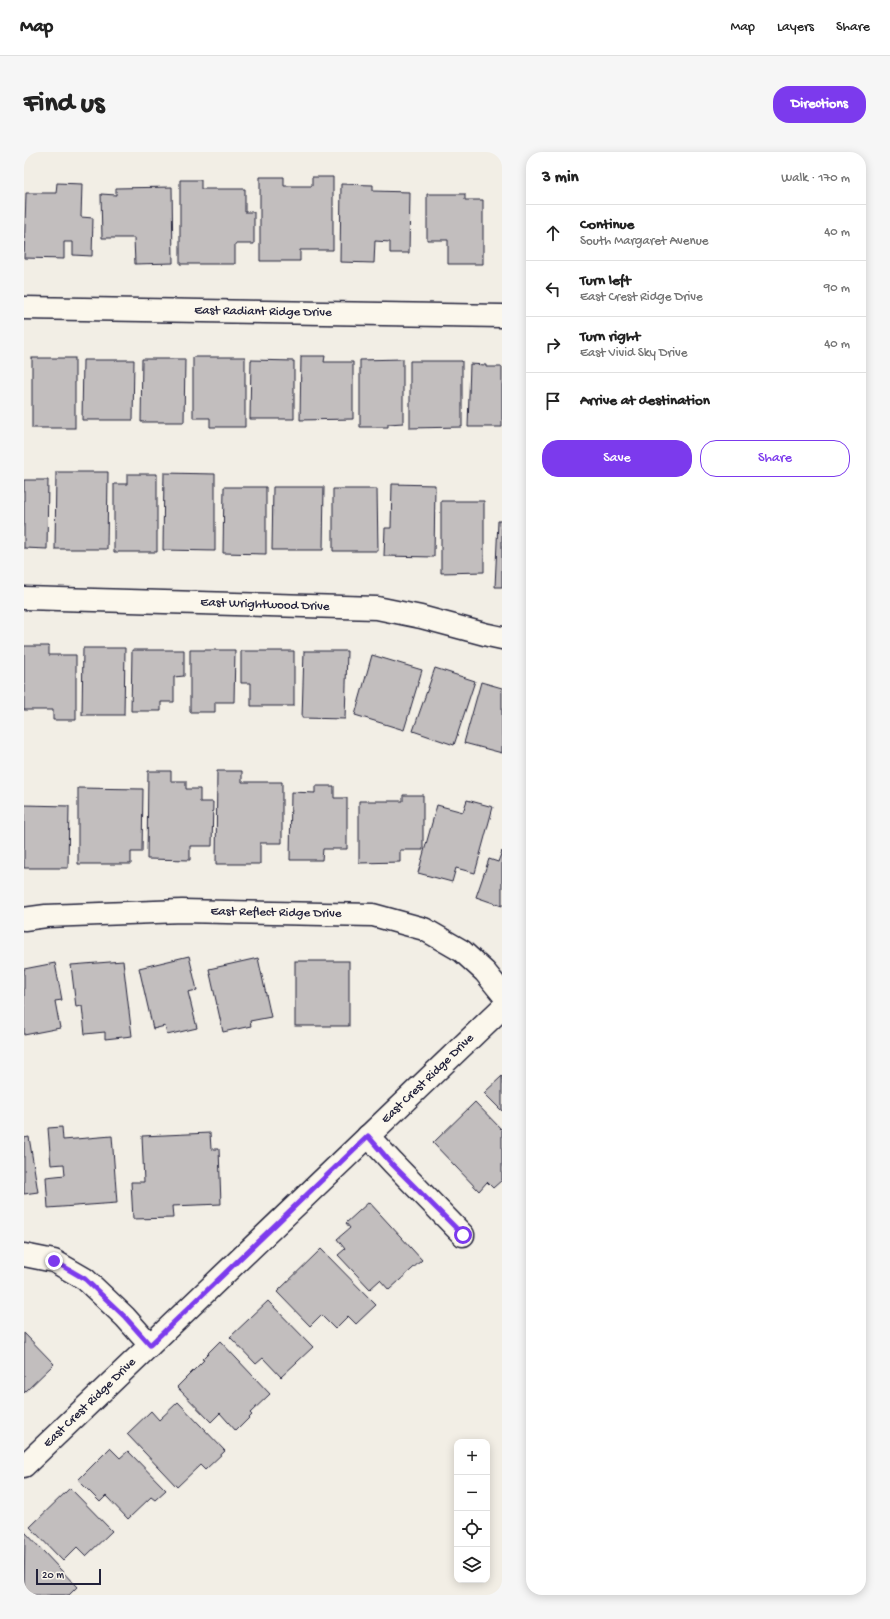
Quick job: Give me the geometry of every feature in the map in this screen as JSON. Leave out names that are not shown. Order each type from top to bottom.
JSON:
[{"type":"street","name":"East Radiant Ridge Drive","points":[[24,308],[502,316]]},
{"type":"street","name":"East Wrightwood Drive","points":[[24,598],[377,608],[421,617],[502,638]]},
{"type":"street","name":"East Reflect Ridge Drive","points":[[24,919],[46,916],[182,911],[373,915],[424,929],[462,951],[485,972],[502,993]]},
{"type":"street","name":"East Crest Ridge Drive","points":[[24,1466],[502,1008]]},
{"type":"street","points":[[368,1136],[392,1164],[463,1235]]},
{"type":"street","points":[[24,1255],[54,1261],[85,1279],[125,1317],[150,1345]]},
{"type":"building","points":[[260,177],[284,177],[284,186],[312,186],[312,177],[333,177],[333,250],[300,250],[300,261],[260,261]]},
{"type":"building","points":[[180,180],[201,180],[201,189],[245,189],[245,212],[254,212],[254,244],[235,244],[235,264],[180,264]]},
{"type":"building","points":[[57,183],[82,184],[81,217],[93,218],[92,256],[73,255],[73,242],[64,242],[64,259],[24,258],[26,193],[56,193]]},
{"type":"building","points":[[341,184],[373,185],[373,191],[410,192],[409,253],[390,253],[390,242],[375,241],[374,263],[340,262]]},
{"type":"building","points":[[172,187],[173,263],[135,264],[134,238],[102,238],[101,194],[116,195],[116,188]]},
{"type":"building","points":[[427,194],[465,194],[465,200],[483,200],[483,264],[448,264],[448,240],[427,240]]},
{"type":"building","points":[[301,356],[325,356],[324,362],[353,362],[353,419],[300,420]]},
{"type":"building","points":[[193,357],[245,357],[245,427],[210,427],[210,418],[193,418]]},
{"type":"building","points":[[32,358],[75,358],[75,428],[32,428]]},
{"type":"building","points":[[142,359],[185,359],[184,422],[141,422]]},
{"type":"building","points":[[403,359],[403,423],[388,424],[388,427],[360,427],[360,360]]},
{"type":"building","points":[[83,360],[134,360],[133,420],[82,420]]},
{"type":"building","points":[[251,360],[294,361],[294,419],[250,419]]},
{"type":"building","points":[[410,361],[462,361],[462,427],[410,428]]},
{"type":"building","points":[[470,364],[486,365],[486,367],[502,367],[502,427],[468,427]]},
{"type":"building","points":[[56,472],[108,472],[107,549],[55,549]]},
{"type":"building","points":[[164,473],[215,474],[215,551],[163,550]]},
{"type":"building","points":[[127,474],[157,474],[157,552],[114,552],[114,484],[127,484]]},
{"type":"building","points":[[24,480],[48,480],[47,549],[24,548]]},
{"type":"building","points":[[392,484],[435,485],[434,557],[384,556],[385,528],[391,528]]},
{"type":"building","points":[[224,487],[266,487],[266,554],[223,553]]},
{"type":"building","points":[[273,487],[324,487],[323,550],[272,550]]},
{"type":"building","points":[[333,489],[377,489],[378,551],[333,551]]},
{"type":"building","points":[[441,501],[484,501],[484,572],[441,573]]},
{"type":"building","points":[[498,521],[502,521],[502,587],[495,587]]},
{"type":"building","points":[[24,646],[49,646],[49,655],[76,655],[76,720],[53,720],[53,710],[24,710]]},
{"type":"building","points":[[83,648],[125,648],[124,715],[82,715]]},
{"type":"building","points":[[132,650],[184,650],[184,676],[174,677],[174,702],[161,702],[161,711],[131,711]]},
{"type":"building","points":[[190,650],[235,650],[234,702],[215,702],[215,712],[190,712]]},
{"type":"building","points":[[241,651],[294,651],[294,706],[251,706],[251,683],[241,683]]},
{"type":"building","points":[[304,651],[347,651],[345,719],[302,718]]},
{"type":"building","points":[[372,655],[422,670],[404,730],[355,715]]},
{"type":"building","points":[[435,668],[475,681],[454,745],[413,731]]},
{"type":"building","points":[[481,682],[502,688],[502,753],[464,743]]},
{"type":"building","points":[[148,771],[171,771],[171,781],[186,781],[186,789],[200,789],[200,802],[213,802],[212,846],[190,846],[190,860],[147,859]]},
{"type":"building","points":[[217,771],[242,771],[242,782],[282,782],[282,843],[260,843],[260,864],[216,864]]},
{"type":"building","points":[[315,786],[334,786],[334,798],[347,798],[347,849],[323,849],[322,860],[290,860],[291,792],[315,793]]},
{"type":"building","points":[[78,788],[143,789],[142,852],[131,852],[131,864],[78,864]]},
{"type":"building","points":[[403,795],[423,795],[423,850],[400,850],[400,862],[359,863],[359,801],[403,801]]},
{"type":"building","points":[[467,800],[493,807],[475,873],[456,868],[452,882],[418,873],[437,805],[463,812]]},
{"type":"building","points":[[24,805],[69,806],[68,868],[24,868]]},
{"type":"building","points":[[502,851],[502,906],[476,897],[489,859],[498,862]]},
{"type":"building","points":[[189,956],[197,990],[188,992],[197,1028],[167,1035],[165,1026],[153,1029],[139,968]]},
{"type":"building","points":[[258,958],[271,1017],[250,1021],[251,1026],[223,1032],[209,969]]},
{"type":"building","points":[[123,961],[132,1036],[105,1039],[105,1032],[85,1034],[82,1006],[76,1007],[71,965]]},
{"type":"building","points":[[295,961],[349,961],[349,1026],[295,1026]]},
{"type":"building","points":[[55,963],[62,1000],[55,1001],[60,1028],[24,1035],[24,969]]},
{"type":"building","points":[[502,1076],[502,1111],[484,1093]]},
{"type":"building","points":[[475,1102],[502,1130],[502,1180],[493,1188],[487,1182],[479,1191],[433,1143]]},
{"type":"building","points":[[62,1127],[63,1140],[112,1136],[117,1203],[48,1208],[46,1177],[65,1175],[64,1164],[51,1165],[48,1128]]},
{"type":"building","points":[[210,1133],[211,1149],[219,1149],[221,1204],[172,1206],[173,1218],[133,1219],[131,1182],[144,1182],[142,1136]]},
{"type":"building","points":[[29,1137],[38,1192],[24,1194],[24,1138]]},
{"type":"building","points":[[369,1202],[422,1260],[389,1290],[380,1280],[370,1289],[338,1255],[345,1249],[337,1239],[350,1228],[346,1223]]},
{"type":"building","points":[[321,1249],[376,1305],[356,1324],[348,1316],[335,1329],[321,1315],[310,1326],[277,1292]]},
{"type":"building","points":[[268,1301],[313,1347],[281,1377],[263,1358],[256,1364],[230,1337]]},
{"type":"building","points":[[24,1333],[54,1364],[24,1393]]},
{"type":"building","points":[[220,1341],[270,1394],[250,1413],[252,1415],[236,1431],[220,1413],[211,1422],[177,1387],[204,1360],[202,1359]]},
{"type":"building","points":[[178,1402],[225,1451],[205,1470],[200,1465],[177,1487],[127,1434],[151,1411],[159,1420]]},
{"type":"building","points":[[110,1448],[120,1458],[128,1451],[166,1490],[155,1500],[151,1497],[128,1519],[106,1496],[100,1502],[78,1480]]},
{"type":"building","points":[[70,1488],[112,1531],[86,1556],[77,1547],[63,1561],[30,1527]]},
{"type":"building","points":[[25,1532],[77,1587],[69,1595],[24,1595]]},
{"type":"route","points":[[54,1261],[85,1279],[125,1317],[150,1345],[368,1136],[392,1164],[463,1235]]}]
